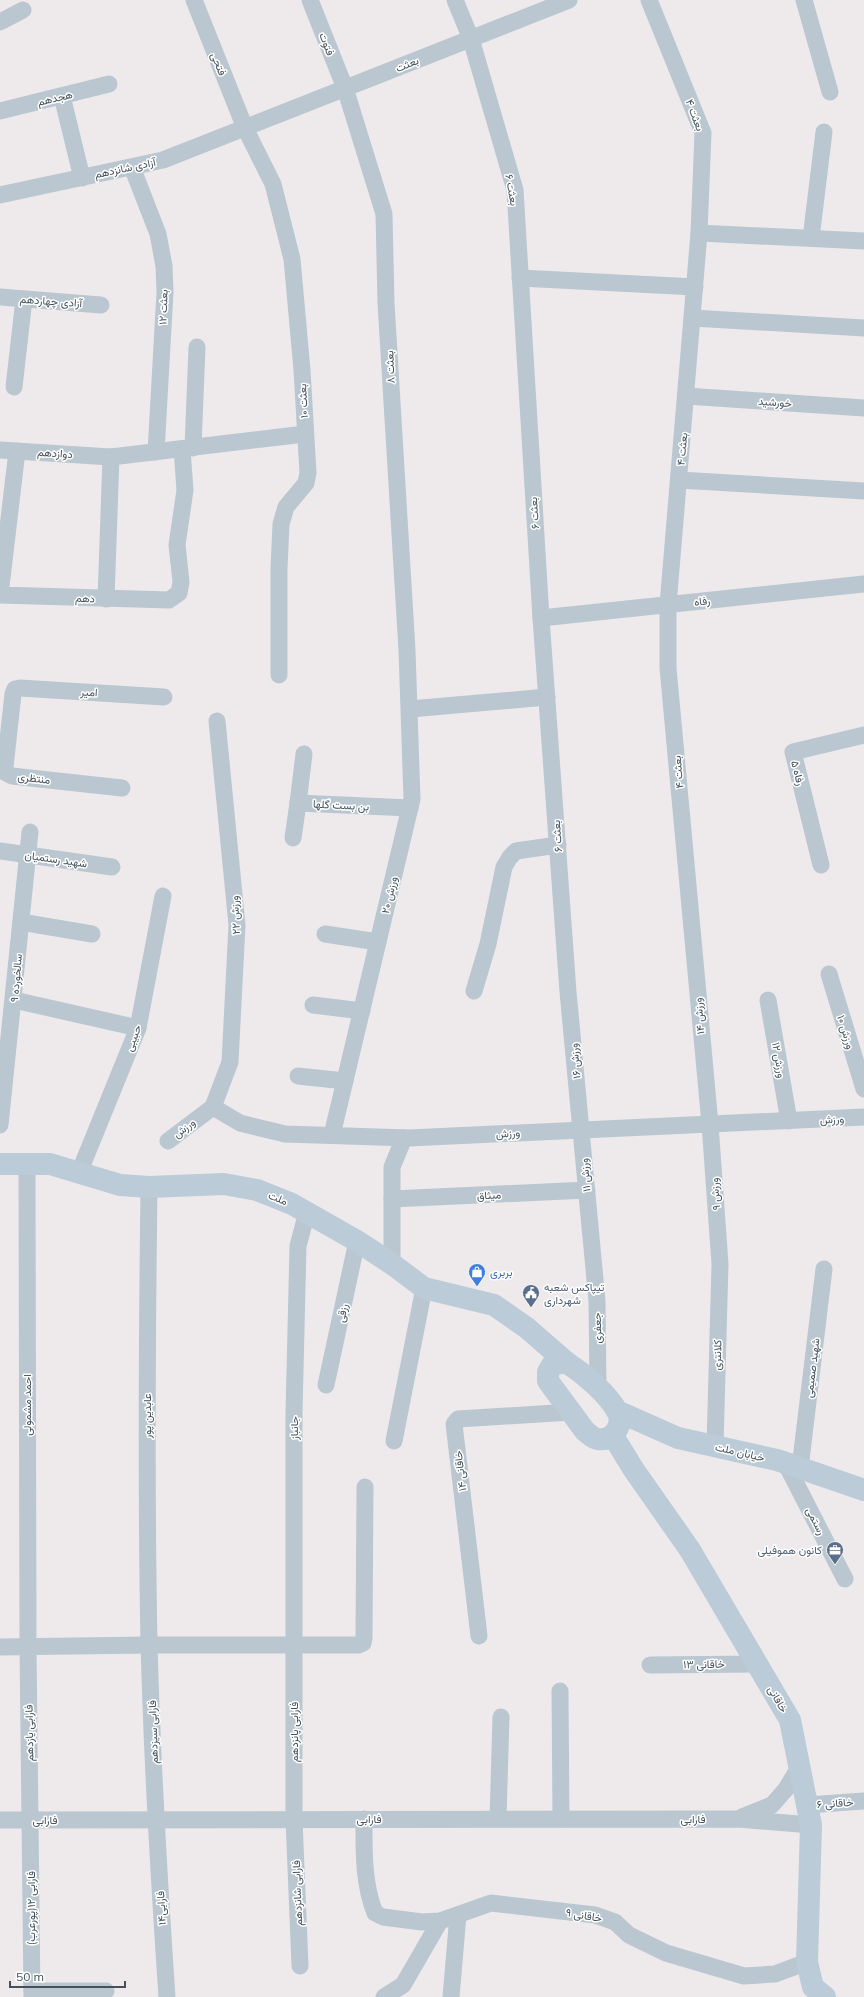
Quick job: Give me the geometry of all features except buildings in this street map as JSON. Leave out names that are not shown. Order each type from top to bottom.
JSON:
[{"type":"main road","name":"ملت","points":[[0,1164],[50,1164],[120,1185],[149,1187],[224,1184],[258,1190],[292,1204],[357,1241],[392,1264],[424,1288],[494,1305],[527,1328],[598,1389],[617,1411]]},
{"type":"main road","points":[[527,1328],[548,1381],[571,1412],[593,1437],[602,1439],[613,1436],[619,1425],[617,1411]]},
{"type":"main road","points":[[548,1381],[548,1372],[552,1365],[566,1362]]},
{"type":"main road","name":"خیابان ملت","points":[[617,1411],[678,1438],[793,1466],[864,1490]]},
{"type":"main road","name":"خاقانی","points":[[613,1436],[634,1470],[690,1550],[790,1720],[809,1815],[807,1962],[813,1987],[825,1997]]},
{"type":"street","name":"فتحی","points":[[194,0],[245,128]]},
{"type":"street","name":"فتوت","points":[[310,0],[345,88]]},
{"type":"street","points":[[455,0],[471,39]]},
{"type":"street","name":"بعثت","points":[[245,128],[569,0]]},
{"type":"street","name":"بعثت ۴","points":[[650,0],[703,133],[699,234],[668,605],[668,668],[690,907]]},
{"type":"street","points":[[804,0],[830,92]]},
{"type":"street","points":[[0,22],[23,10]]},
{"type":"street","name":"بعثت ۶","points":[[471,39],[515,190],[541,618],[568,992]]},
{"type":"street","name":"هجدهم","points":[[0,111],[109,84]]},
{"type":"street","name":"بعثت ٨","points":[[345,88],[384,214],[386,303],[407,650]]},
{"type":"street","points":[[62,96],[82,178]]},
{"type":"street","name":"آزادی شانزدهم","points":[[0,195],[163,160],[245,128]]},
{"type":"street","name":"بعثت ۱۰","points":[[245,128],[273,184],[292,259],[302,370],[308,473],[306,483],[286,507],[281,524],[279,568],[279,675]]},
{"type":"street","points":[[811,238],[824,132]]},
{"type":"street","name":"بعثت ۱۲","points":[[132,167],[158,234],[164,266],[156,452]]},
{"type":"street","points":[[699,234],[864,241]]},
{"type":"street","points":[[520,278],[695,287]]},
{"type":"street","name":"آزادی چهاردهم","points":[[0,298],[101,305]]},
{"type":"street","points":[[14,387],[24,299]]},
{"type":"street","points":[[692,318],[864,328]]},
{"type":"street","points":[[187,449],[197,347]]},
{"type":"street","name":"خورشید","points":[[686,396],[864,408]]},
{"type":"street","name":"دوازدهم","points":[[0,450],[111,457],[305,434]]},
{"type":"street","name":"دهم","points":[[0,595],[170,600],[178,593],[182,582],[177,545],[185,490],[187,449]]},
{"type":"street","points":[[0,595],[17,451]]},
{"type":"street","points":[[106,599],[111,457]]},
{"type":"street","points":[[679,480],[864,490]]},
{"type":"street","name":"رفاه","points":[[541,618],[864,584]]},
{"type":"street","name":"ورزش ۲۰","points":[[332,1135],[412,799],[407,650]]},
{"type":"street","name":"امیر","points":[[15,690],[20,688],[164,697]]},
{"type":"street","name":"منتظری","points":[[15,690],[4,742],[6,773],[122,788]]},
{"type":"street","points":[[410,710],[547,697]]},
{"type":"street","name":"ورزش ۲۲","points":[[213,1107],[230,1062],[237,925],[217,721]]},
{"type":"street","name":"رفاه ۵","points":[[821,865],[793,752],[864,735]]},
{"type":"street","name":"بن بست گلها","points":[[304,754],[298,803],[410,808]]},
{"type":"street","points":[[293,838],[298,803]]},
{"type":"street","name":"سالخورده ۹","points":[[0,1125],[30,832]]},
{"type":"street","points":[[474,991],[488,944],[504,867],[516,851],[558,845]]},
{"type":"street","name":"شهید رستمیان","points":[[0,851],[112,867]]},
{"type":"street","name":"حبیبی","points":[[79,1173],[138,1028],[163,896]]},
{"type":"street","name":"ورزش ۱۴","points":[[690,907],[710,1124]]},
{"type":"street","points":[[21,922],[92,934]]},
{"type":"street","points":[[325,934],[378,942]]},
{"type":"street","name":"ورزش ۱۰","points":[[829,974],[864,1089]]},
{"type":"street","name":"ورزش ۱۶","points":[[568,992],[581,1130]]},
{"type":"street","points":[[14,1000],[138,1028]]},
{"type":"street","name":"ورزش ۱۲","points":[[768,1000],[789,1120]]},
{"type":"street","points":[[313,1005],[362,1011]]},
{"type":"street","points":[[298,1076],[345,1081]]},
{"type":"street","name":"ورزش","points":[[168,1141],[213,1107],[240,1123],[285,1134],[404,1138],[864,1117]]},
{"type":"street","name":"ورزش ۹","points":[[710,1124],[720,1264]]},
{"type":"street","name":"ورزش ۱۱","points":[[581,1130],[590,1220]]},
{"type":"street","points":[[392,1264],[392,1167],[404,1138]]},
{"type":"street","name":"احمد مشمولی","points":[[27,1164],[28,1647]]},
{"type":"street","name":"عابدین پور","points":[[149,1187],[147,1423],[149,1644]]},
{"type":"street","name":"میثاق","points":[[392,1199],[587,1190]]},
{"type":"street","name":"جانباز","points":[[294,1645],[294,1413],[298,1246],[307,1212]]},
{"type":"street","name":"جعفری","points":[[590,1220],[597,1301],[598,1389]]},
{"type":"street","name":"رزقی","points":[[326,1385],[357,1241]]},
{"type":"street","name":"کلانتری","points":[[715,1446],[720,1264]]},
{"type":"street","name":"شهید صمیمی","points":[[793,1466],[824,1269]]},
{"type":"street","points":[[394,1441],[424,1288]]},
{"type":"street","name":"خاقانی ۱۴","points":[[479,1636],[454,1424],[455,1421],[458,1419],[571,1412]]},
{"type":"street","name":"رستمی","points":[[793,1466],[845,1579]]},
{"type":"street","points":[[0,1647],[149,1644],[359,1645],[363,1643],[364,1638],[365,1487]]},
{"type":"street","name":"فارابی سیزدهم","points":[[149,1644],[156,1820]]},
{"type":"street","name":"فارابی پانزدهم","points":[[294,1645],[294,1819]]},
{"type":"street","name":"فارابی یازدهم","points":[[28,1647],[31,1820]]},
{"type":"street","name":"خاقانی ۱۳","points":[[650,1665],[757,1664]]},
{"type":"street","points":[[560,1691],[561,1819]]},
{"type":"street","points":[[498,1819],[501,1717]]},
{"type":"street","name":"فارابی","points":[[738,1819],[772,1805],[786,1789],[800,1766]]},
{"type":"street","name":"خاقانی ۶","points":[[809,1815],[864,1801]]},
{"type":"street","name":"فارابی","points":[[0,1820],[738,1819],[809,1815]]},
{"type":"street","name":"فارابی شانزدهم","points":[[294,1819],[300,1966]]},
{"type":"street","name":"خاقانی ٩","points":[[364,1819],[365,1872],[371,1903],[376,1913],[383,1917],[422,1922],[440,1922],[491,1903],[595,1915],[615,1922],[629,1934],[666,1953],[744,1976],[774,1974],[807,1962]]},
{"type":"street","name":"فارابی ۱۲(پورعرب)","points":[[31,1820],[32,1994]]},
{"type":"street","name":"فارابی۱۴‌","points":[[156,1820],[167,1997]]},
{"type":"street","points":[[451,1997],[458,1916]]},
{"type":"street","points":[[384,1997],[403,1985],[440,1922]]},
{"type":"street","points":[[32,1994],[106,1991]]},
{"type":"place","name":"بربری","points":[[477,1287]]},
{"type":"place","name":"تیپاکس شعبه شهرداری","points":[[531,1308]]},
{"type":"place","name":"کانون هموفیلی","points":[[835,1565]]}]
